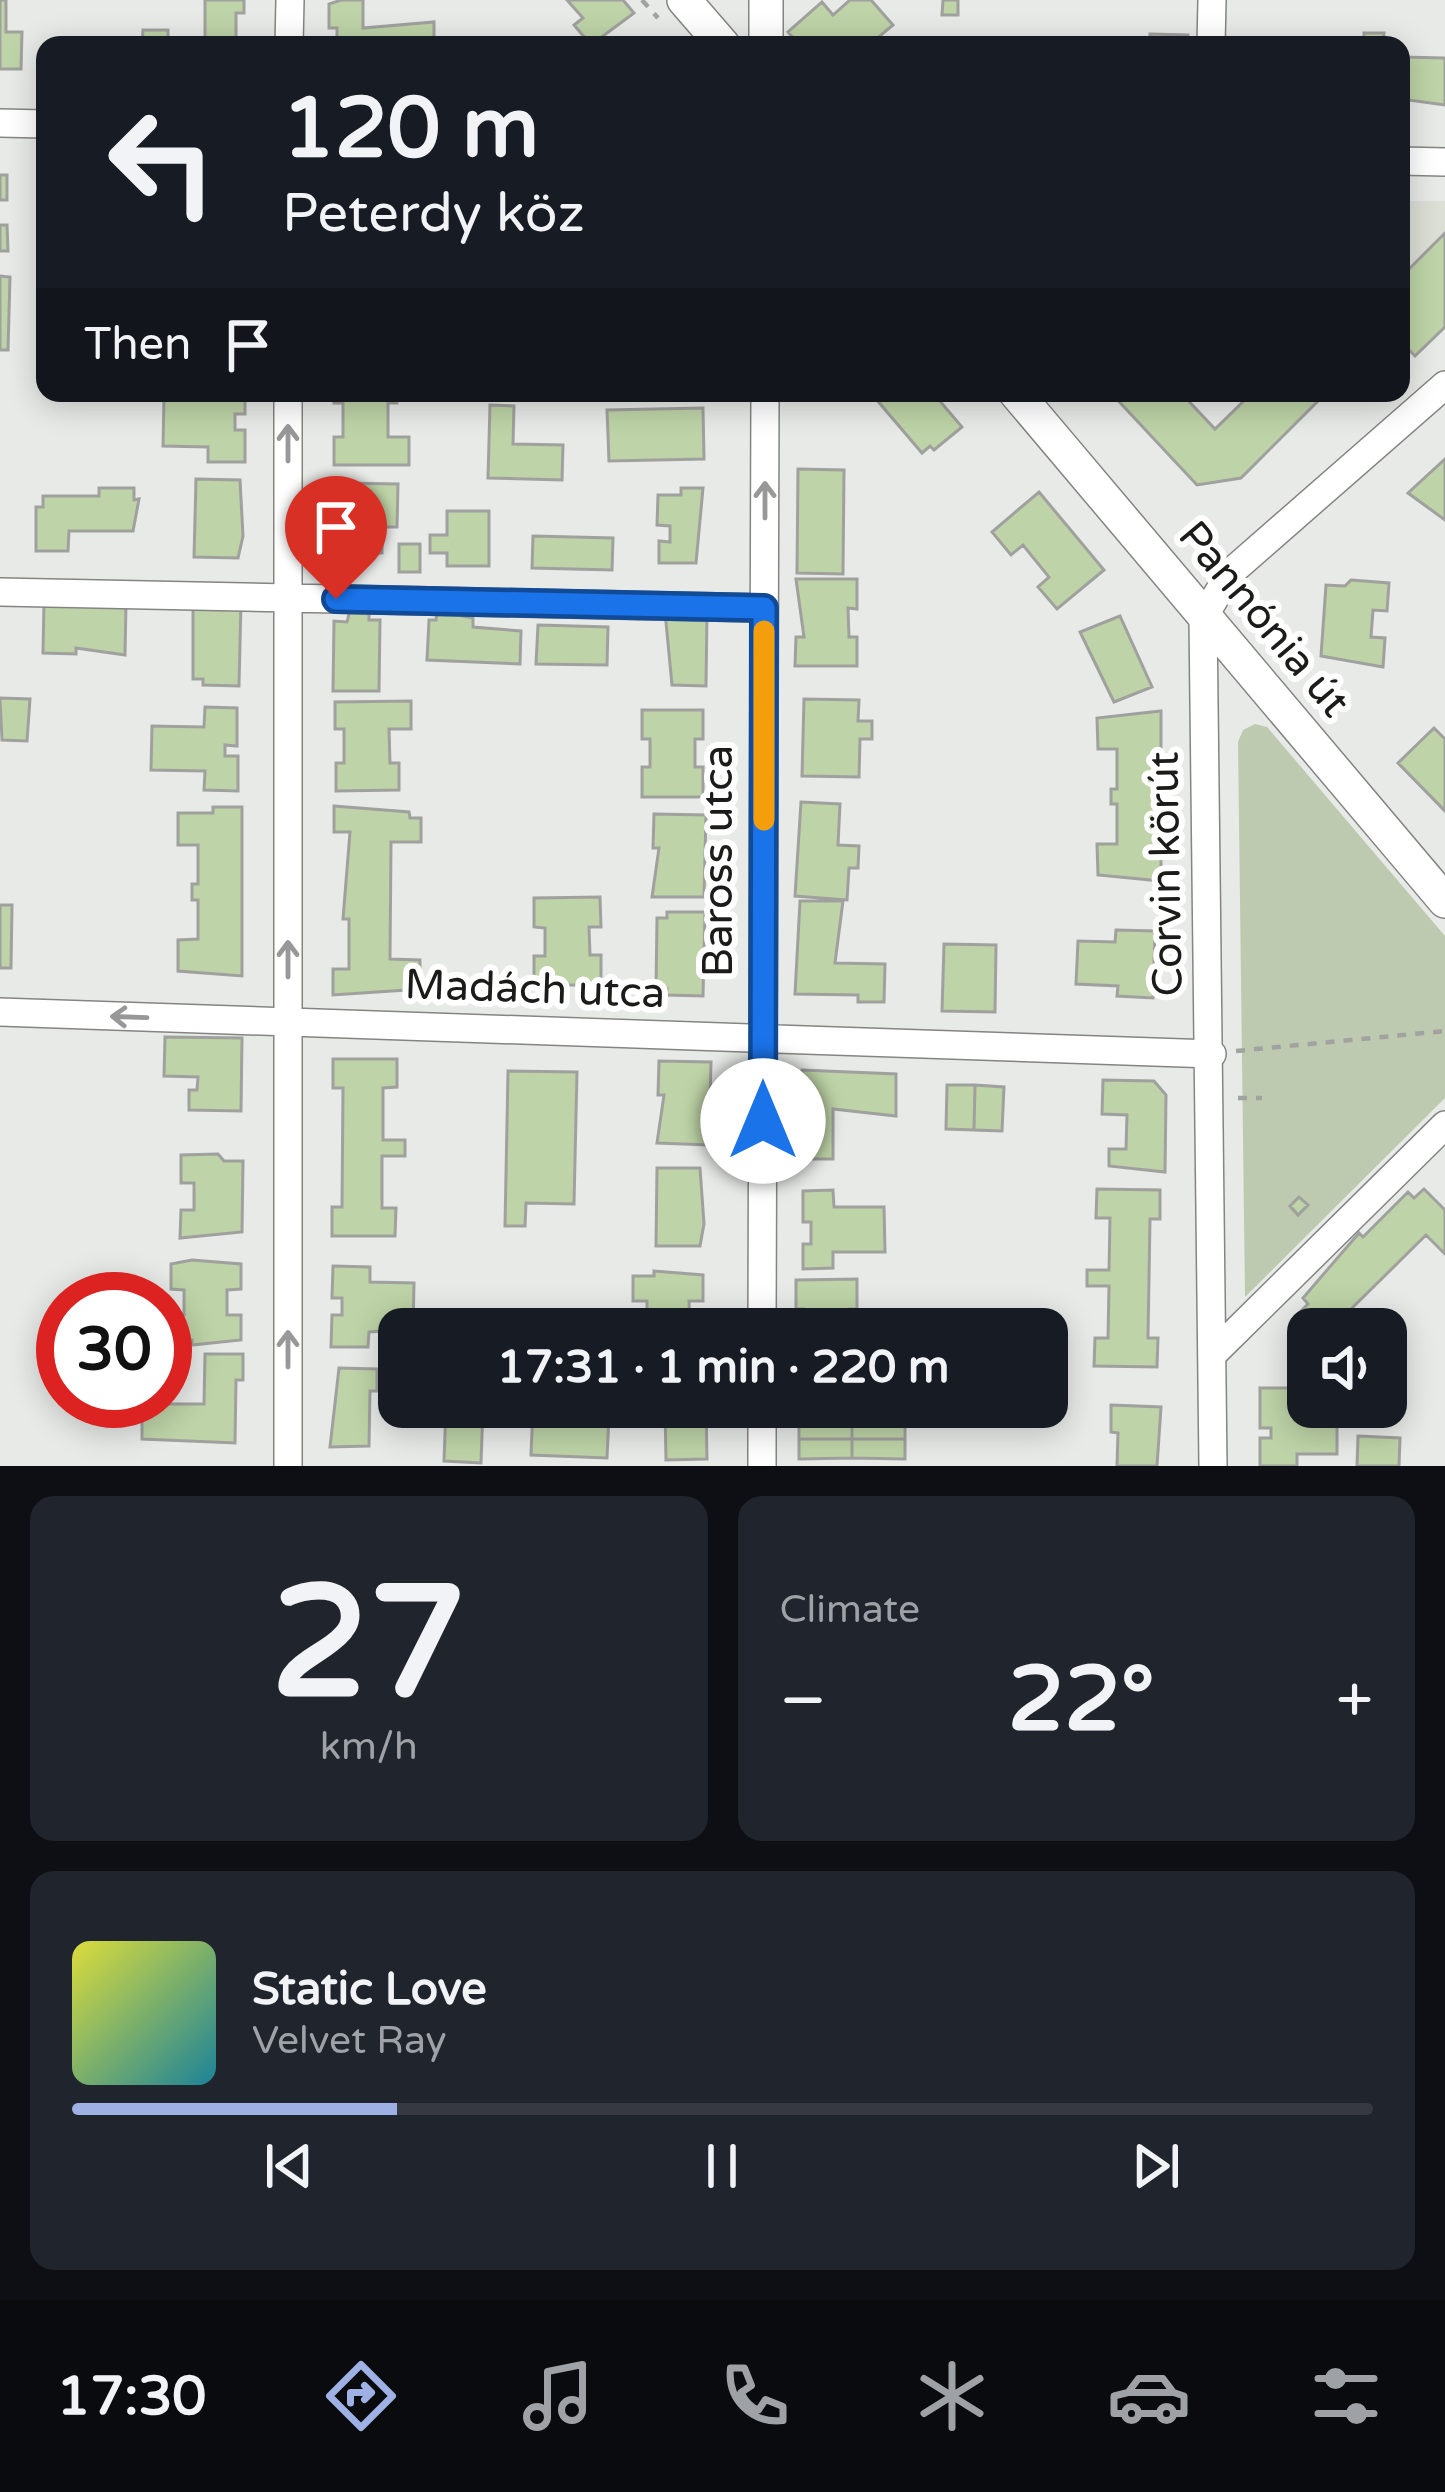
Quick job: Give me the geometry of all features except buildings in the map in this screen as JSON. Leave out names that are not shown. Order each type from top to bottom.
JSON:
[{"type":"street","points":[[289,36],[290,0]]},
{"type":"street","points":[[685,0],[715,36]]},
{"type":"street","points":[[766,0],[766,36]]},
{"type":"street","points":[[1211,36],[1212,0]]},
{"type":"street","points":[[0,123],[36,124]]},
{"type":"street","points":[[1410,160],[1445,162]]},
{"type":"street","points":[[1203,617],[1230,573],[1445,385]]},
{"type":"street","points":[[288,402],[288,1466]]},
{"type":"street","name":"Baross utca","points":[[762,1308],[765,402]]},
{"type":"street","name":"Pannónia út","points":[[1024,402],[1445,901]]},
{"type":"street","points":[[0,592],[764,608]]},
{"type":"street","name":"Corvin körút","points":[[1203,617],[1212,1054],[1213,1466]]},
{"type":"street","name":"Madách utca","points":[[0,1012],[1212,1054]]},
{"type":"street","points":[[1214,1353],[1445,1124]]},
{"type":"street","points":[[762,1428],[762,1466]]},
{"type":"path","points":[[1286,638],[1291,686]]},
{"type":"path","points":[[1212,1054],[1445,1031]]},
{"type":"path","points":[[1332,1042],[1333,1053]]},
{"type":"shaded area","points":[[1410,201],[1445,201],[1445,308],[1410,342]]},
{"type":"green space","points":[[1255,724],[1267,727],[1445,936],[1445,1098],[1245,1297],[1238,742],[1243,730]]},
{"type":"slow traffic","points":[[764,631],[764,820]]},
{"type":"route","points":[[336,599],[764,608],[763,1121]]}]
